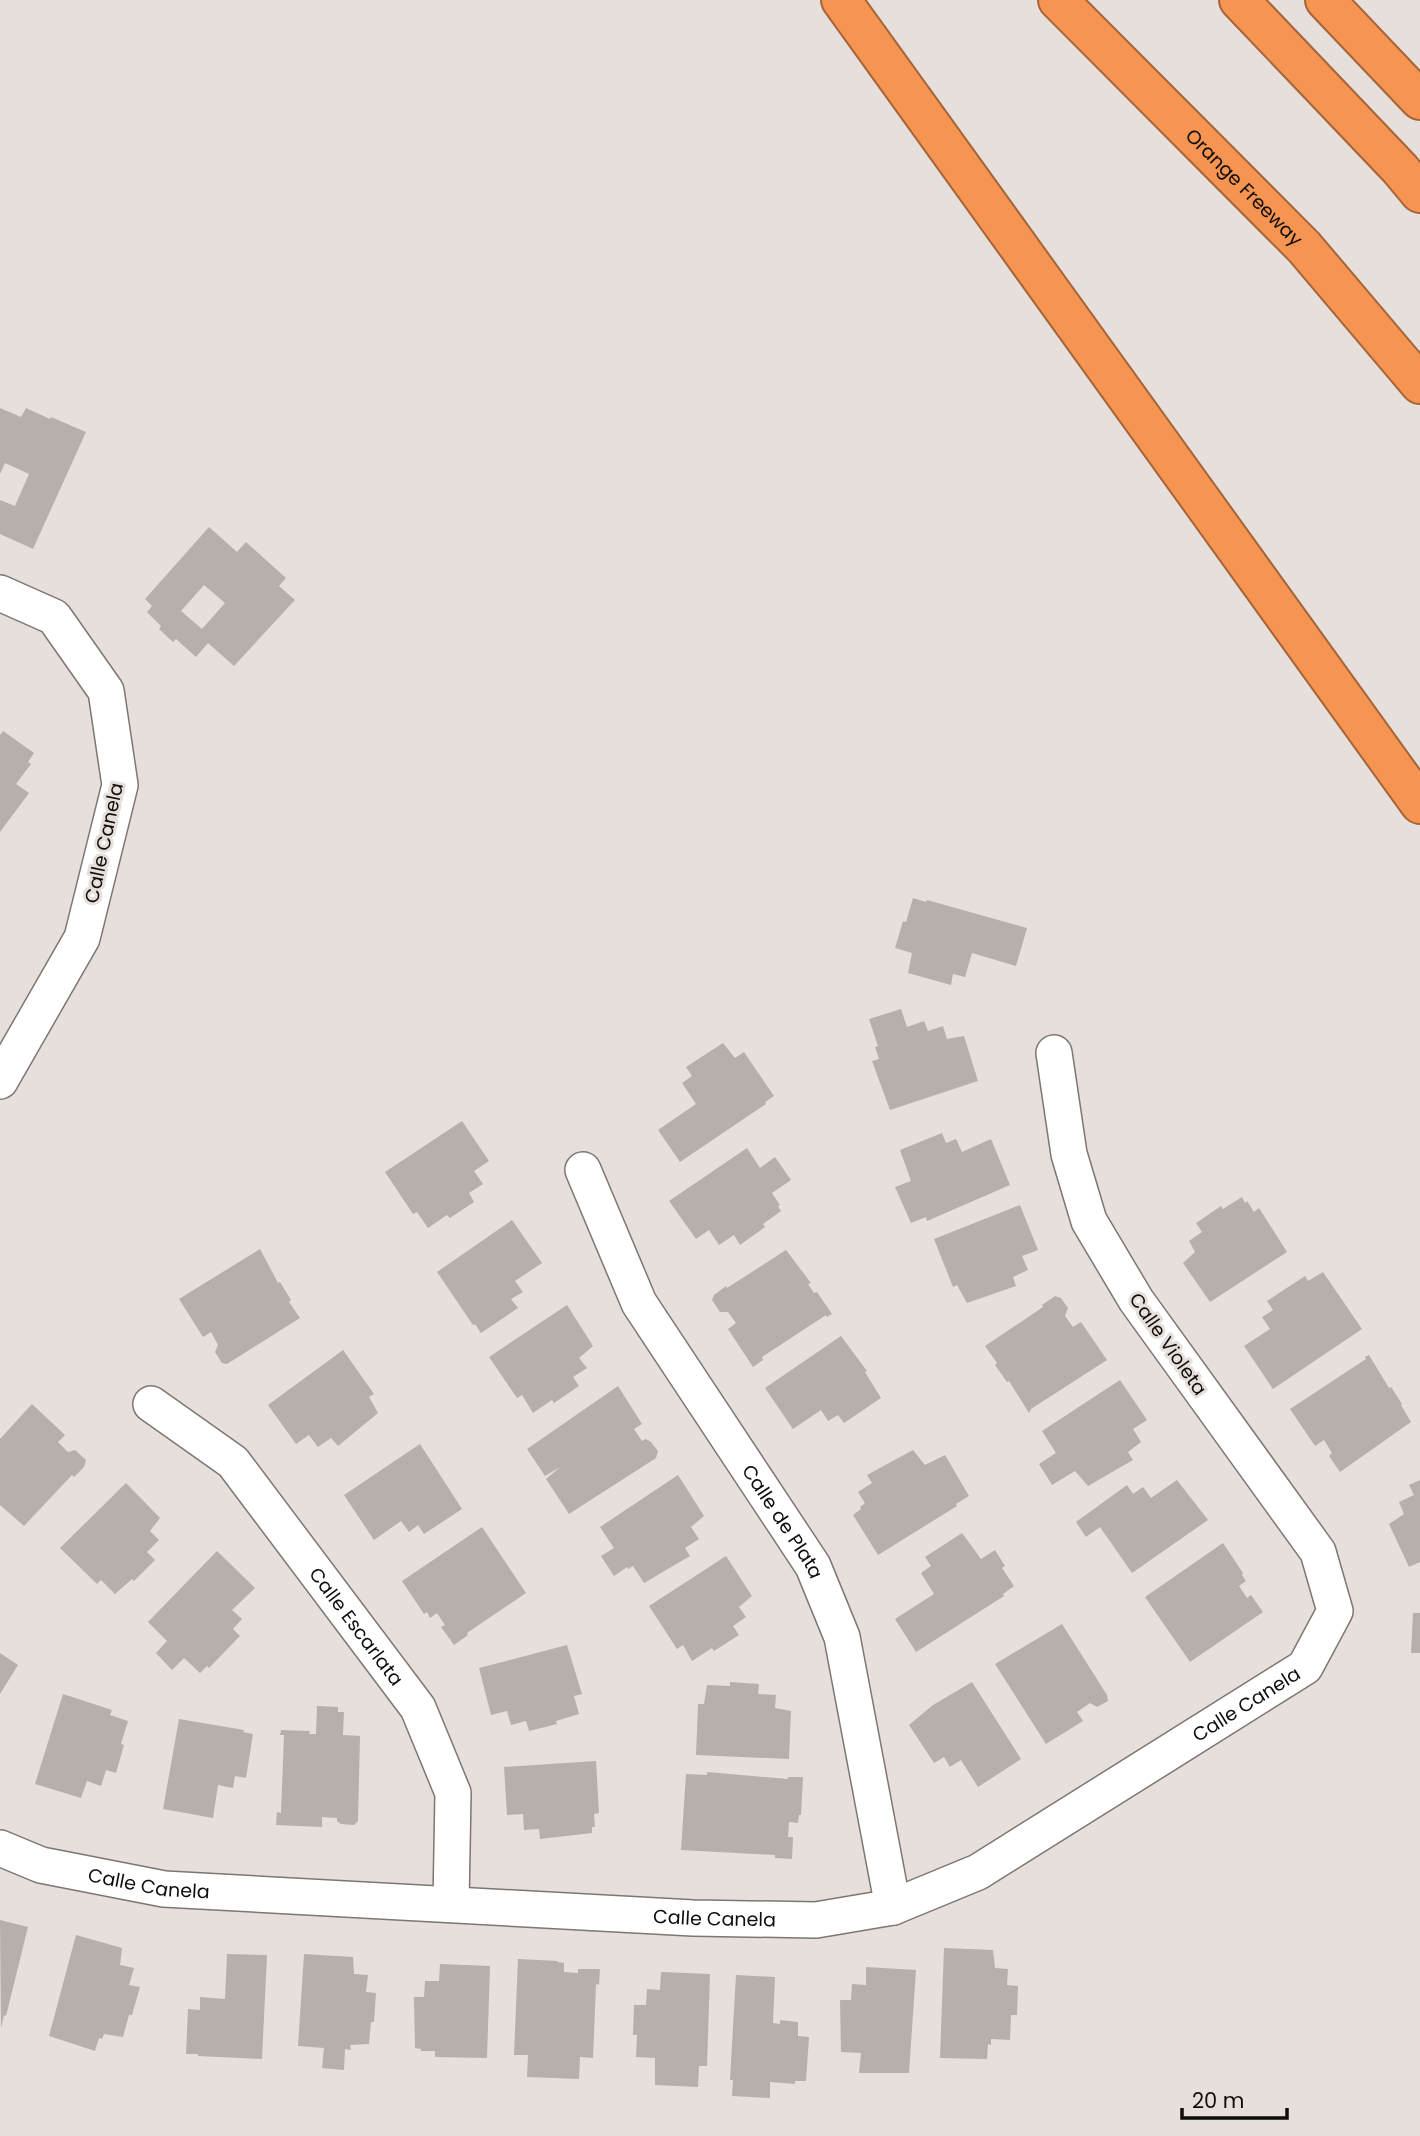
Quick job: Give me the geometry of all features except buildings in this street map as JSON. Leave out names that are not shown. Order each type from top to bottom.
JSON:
[{"type":"highway","points":[[841,0],[1420,804]]},
{"type":"highway","name":"Orange Freeway","points":[[1058,0],[1304,247],[1420,384]]},
{"type":"highway","points":[[1240,0],[1420,192]]},
{"type":"highway","points":[[1325,0],[1420,100]]},
{"type":"street","name":"Calle Canela","points":[[0,593],[54,617],[106,691],[120,785],[82,937],[0,1082]]},
{"type":"street","name":"Calle Violeta","points":[[1054,1053],[1069,1154],[1089,1221],[1136,1300],[1318,1552],[1335,1611]]},
{"type":"street","name":"Calle de Plata","points":[[583,1170],[639,1303],[813,1566],[842,1637],[893,1907]]},
{"type":"street","name":"Calle Escarlata","points":[[151,1404],[233,1462],[418,1708],[453,1793],[451,1904]]},
{"type":"street","name":"Calle Canela","points":[[0,1848],[41,1865],[164,1889],[693,1918],[816,1920],[893,1907],[978,1872],[1305,1667],[1335,1611]]}]
